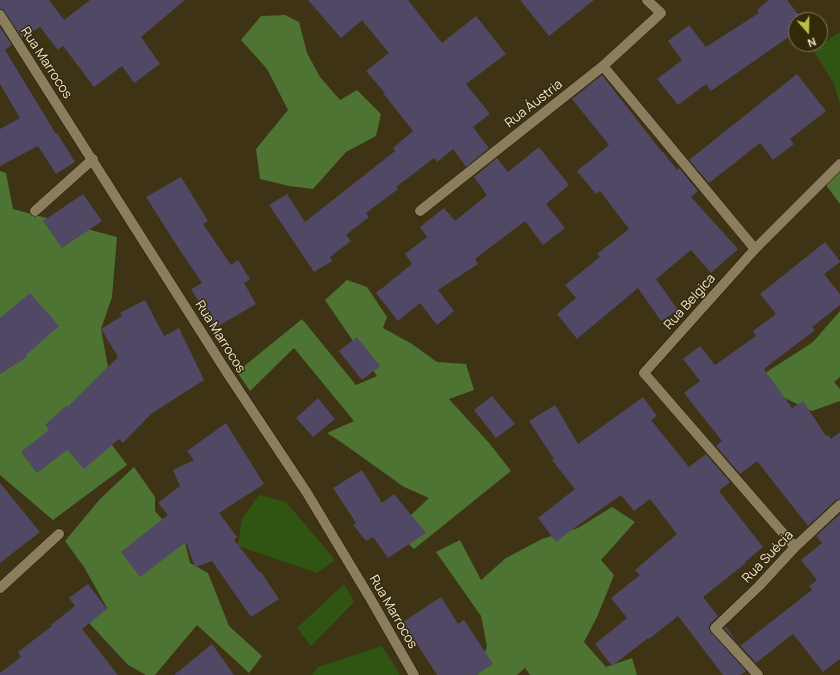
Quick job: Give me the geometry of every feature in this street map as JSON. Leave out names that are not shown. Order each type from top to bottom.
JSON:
[{"type":"street","name":"Rua Áustria","points":[[420,212],[604,66],[661,13],[647,0]]},
{"type":"street","name":"Rua Marrocos","points":[[0,15],[93,159],[226,371],[308,493],[414,675]]},
{"type":"street","points":[[604,66],[755,249],[840,164]]},
{"type":"street","points":[[35,211],[93,159]]},
{"type":"street","name":"Rua Belgica","points":[[755,249],[644,372],[795,547]]},
{"type":"street","name":"Rua Suécia","points":[[758,675],[715,628],[760,586],[795,547],[840,505]]},
{"type":"street","points":[[0,588],[59,534]]},
{"type":"green space","points":[[285,15],[299,22],[307,53],[320,77],[340,100],[357,90],[381,114],[376,136],[346,152],[313,189],[289,186],[260,179],[256,149],[288,110],[267,69],[241,40],[261,16]]},
{"type":"green space","points":[[840,32],[840,104],[834,84],[814,52],[828,52],[828,40]]},
{"type":"green space","points":[[840,167],[840,204],[823,181]]},
{"type":"green space","points":[[0,171],[6,173],[13,209],[117,237],[112,297],[101,329],[108,367],[77,398],[127,465],[53,520],[0,475]]},
{"type":"green space","points":[[347,280],[367,287],[387,317],[383,328],[412,344],[437,362],[466,364],[474,390],[449,399],[490,444],[511,471],[414,549],[395,530],[429,498],[404,487],[327,433],[354,421],[294,348],[250,391],[237,372],[302,319],[356,385],[377,376],[325,300]]},
{"type":"green space","points":[[840,311],[840,377],[834,382],[840,389],[840,401],[812,411],[751,382],[813,342]]},
{"type":"green space","points":[[134,467],[155,497],[155,511],[173,532],[183,534],[190,563],[208,573],[229,626],[262,656],[249,673],[197,625],[155,675],[146,675],[128,665],[89,623],[107,608],[84,567],[65,541],[100,499]]},
{"type":"green space","points":[[259,495],[286,502],[335,560],[317,573],[238,546],[242,519]]},
{"type":"green space","points":[[612,507],[635,522],[601,560],[614,575],[597,617],[584,642],[606,667],[632,658],[637,675],[530,675],[525,668],[517,675],[477,675],[487,646],[481,616],[436,552],[460,540],[481,580],[506,558],[542,539],[578,528]]},
{"type":"green space","points":[[344,584],[354,602],[311,646],[297,628]]},
{"type":"green space","points":[[382,646],[400,675],[312,675],[318,667]]},
{"type":"building","points":[[0,0],[49,0],[64,20],[90,0],[185,0],[141,37],[160,64],[134,83],[122,66],[94,87],[63,46],[58,50],[40,27],[22,38],[3,9],[0,9]]},
{"type":"building","points":[[308,0],[408,0],[442,43],[476,16],[506,54],[466,84],[490,114],[473,127],[489,148],[466,167],[453,149],[437,162],[434,158],[396,187],[398,189],[366,213],[369,217],[346,235],[351,241],[330,257],[332,261],[314,272],[269,205],[287,194],[305,222],[395,151],[393,148],[413,131],[383,93],[384,92],[366,71],[389,53],[362,20],[341,38]]},
{"type":"building","points":[[520,0],[594,0],[549,36]]},
{"type":"building","points":[[769,0],[787,0],[796,12],[788,12],[788,38],[711,91],[706,84],[678,105],[657,79],[682,60],[668,41],[689,25],[706,47],[759,13],[757,10]]},
{"type":"building","points":[[0,27],[12,45],[5,50],[56,134],[57,133],[75,162],[56,174],[38,146],[0,166],[0,129],[20,118],[0,84]]},
{"type":"building","points":[[797,74],[826,111],[790,139],[794,144],[773,160],[760,143],[709,183],[689,160]]},
{"type":"building","points":[[602,75],[662,152],[677,170],[679,168],[698,191],[691,197],[738,249],[711,273],[691,250],[656,279],[678,310],[661,321],[638,288],[577,339],[557,314],[576,298],[565,285],[600,257],[597,254],[629,229],[600,191],[596,194],[577,171],[609,145],[572,99]]},
{"type":"building","points":[[539,147],[569,185],[546,204],[565,228],[543,245],[525,221],[475,259],[478,264],[438,290],[454,311],[437,325],[420,303],[398,321],[376,293],[412,264],[405,254],[427,237],[420,227],[444,208],[455,221],[487,195],[474,177],[497,158],[508,172]]},
{"type":"building","points":[[181,177],[208,221],[203,224],[231,265],[238,260],[250,279],[244,283],[256,304],[215,328],[191,289],[202,283],[146,197]]},
{"type":"building","points":[[83,194],[102,221],[62,248],[43,221]]},
{"type":"building","points":[[825,242],[840,261],[824,274],[840,294],[840,305],[812,327],[815,330],[764,369],[792,408],[803,401],[826,436],[828,435],[831,439],[840,432],[840,499],[836,500],[808,526],[757,461],[740,474],[716,446],[722,441],[684,393],[700,381],[683,359],[700,346],[715,365],[756,336],[753,331],[776,314],[760,294]]},
{"type":"building","points":[[30,293],[59,326],[26,355],[27,357],[0,374],[0,318]]},
{"type":"building","points":[[145,300],[164,336],[179,328],[204,380],[151,414],[123,443],[119,439],[84,469],[67,450],[37,473],[21,452],[49,430],[45,425],[67,405],[68,407],[118,357],[101,329],[122,316],[120,313]]},
{"type":"building","points":[[357,337],[380,366],[362,380],[339,351]]},
{"type":"building","points":[[492,396],[515,424],[496,438],[474,410]]},
{"type":"building","points":[[643,397],[657,416],[651,420],[689,467],[706,454],[730,482],[719,491],[763,547],[745,562],[746,563],[703,597],[718,616],[710,624],[709,630],[746,671],[741,675],[723,675],[678,616],[612,666],[595,644],[627,618],[611,598],[640,575],[635,570],[677,534],[650,499],[634,511],[621,495],[556,542],[538,518],[575,489],[552,460],[554,459],[529,421],[555,405],[578,444]]},
{"type":"building","points":[[318,398],[335,419],[313,437],[296,418]]},
{"type":"building","points":[[226,423],[264,484],[219,513],[237,537],[234,540],[260,573],[261,572],[279,599],[251,617],[212,561],[195,567],[186,542],[140,577],[121,552],[168,515],[158,503],[180,486],[173,470],[194,460],[187,451]]},
{"type":"building","points":[[362,470],[382,503],[394,494],[426,533],[388,558],[373,537],[366,541],[353,525],[356,523],[333,488]]},
{"type":"building","points":[[0,483],[40,532],[0,563]]},
{"type":"building","points":[[840,514],[840,659],[823,672],[793,634],[756,663],[740,646],[812,590],[809,586],[817,580],[801,560],[822,543],[816,536]]},
{"type":"building","points":[[88,584],[107,609],[82,629],[118,675],[0,675],[0,673],[21,657],[18,652],[75,606],[69,598]]},
{"type":"building","points":[[441,597],[458,624],[464,620],[493,664],[476,675],[437,675],[403,622]]},
{"type":"building","points":[[726,627],[738,643],[724,628]]},
{"type":"building","points":[[212,644],[234,675],[174,675]]}]
